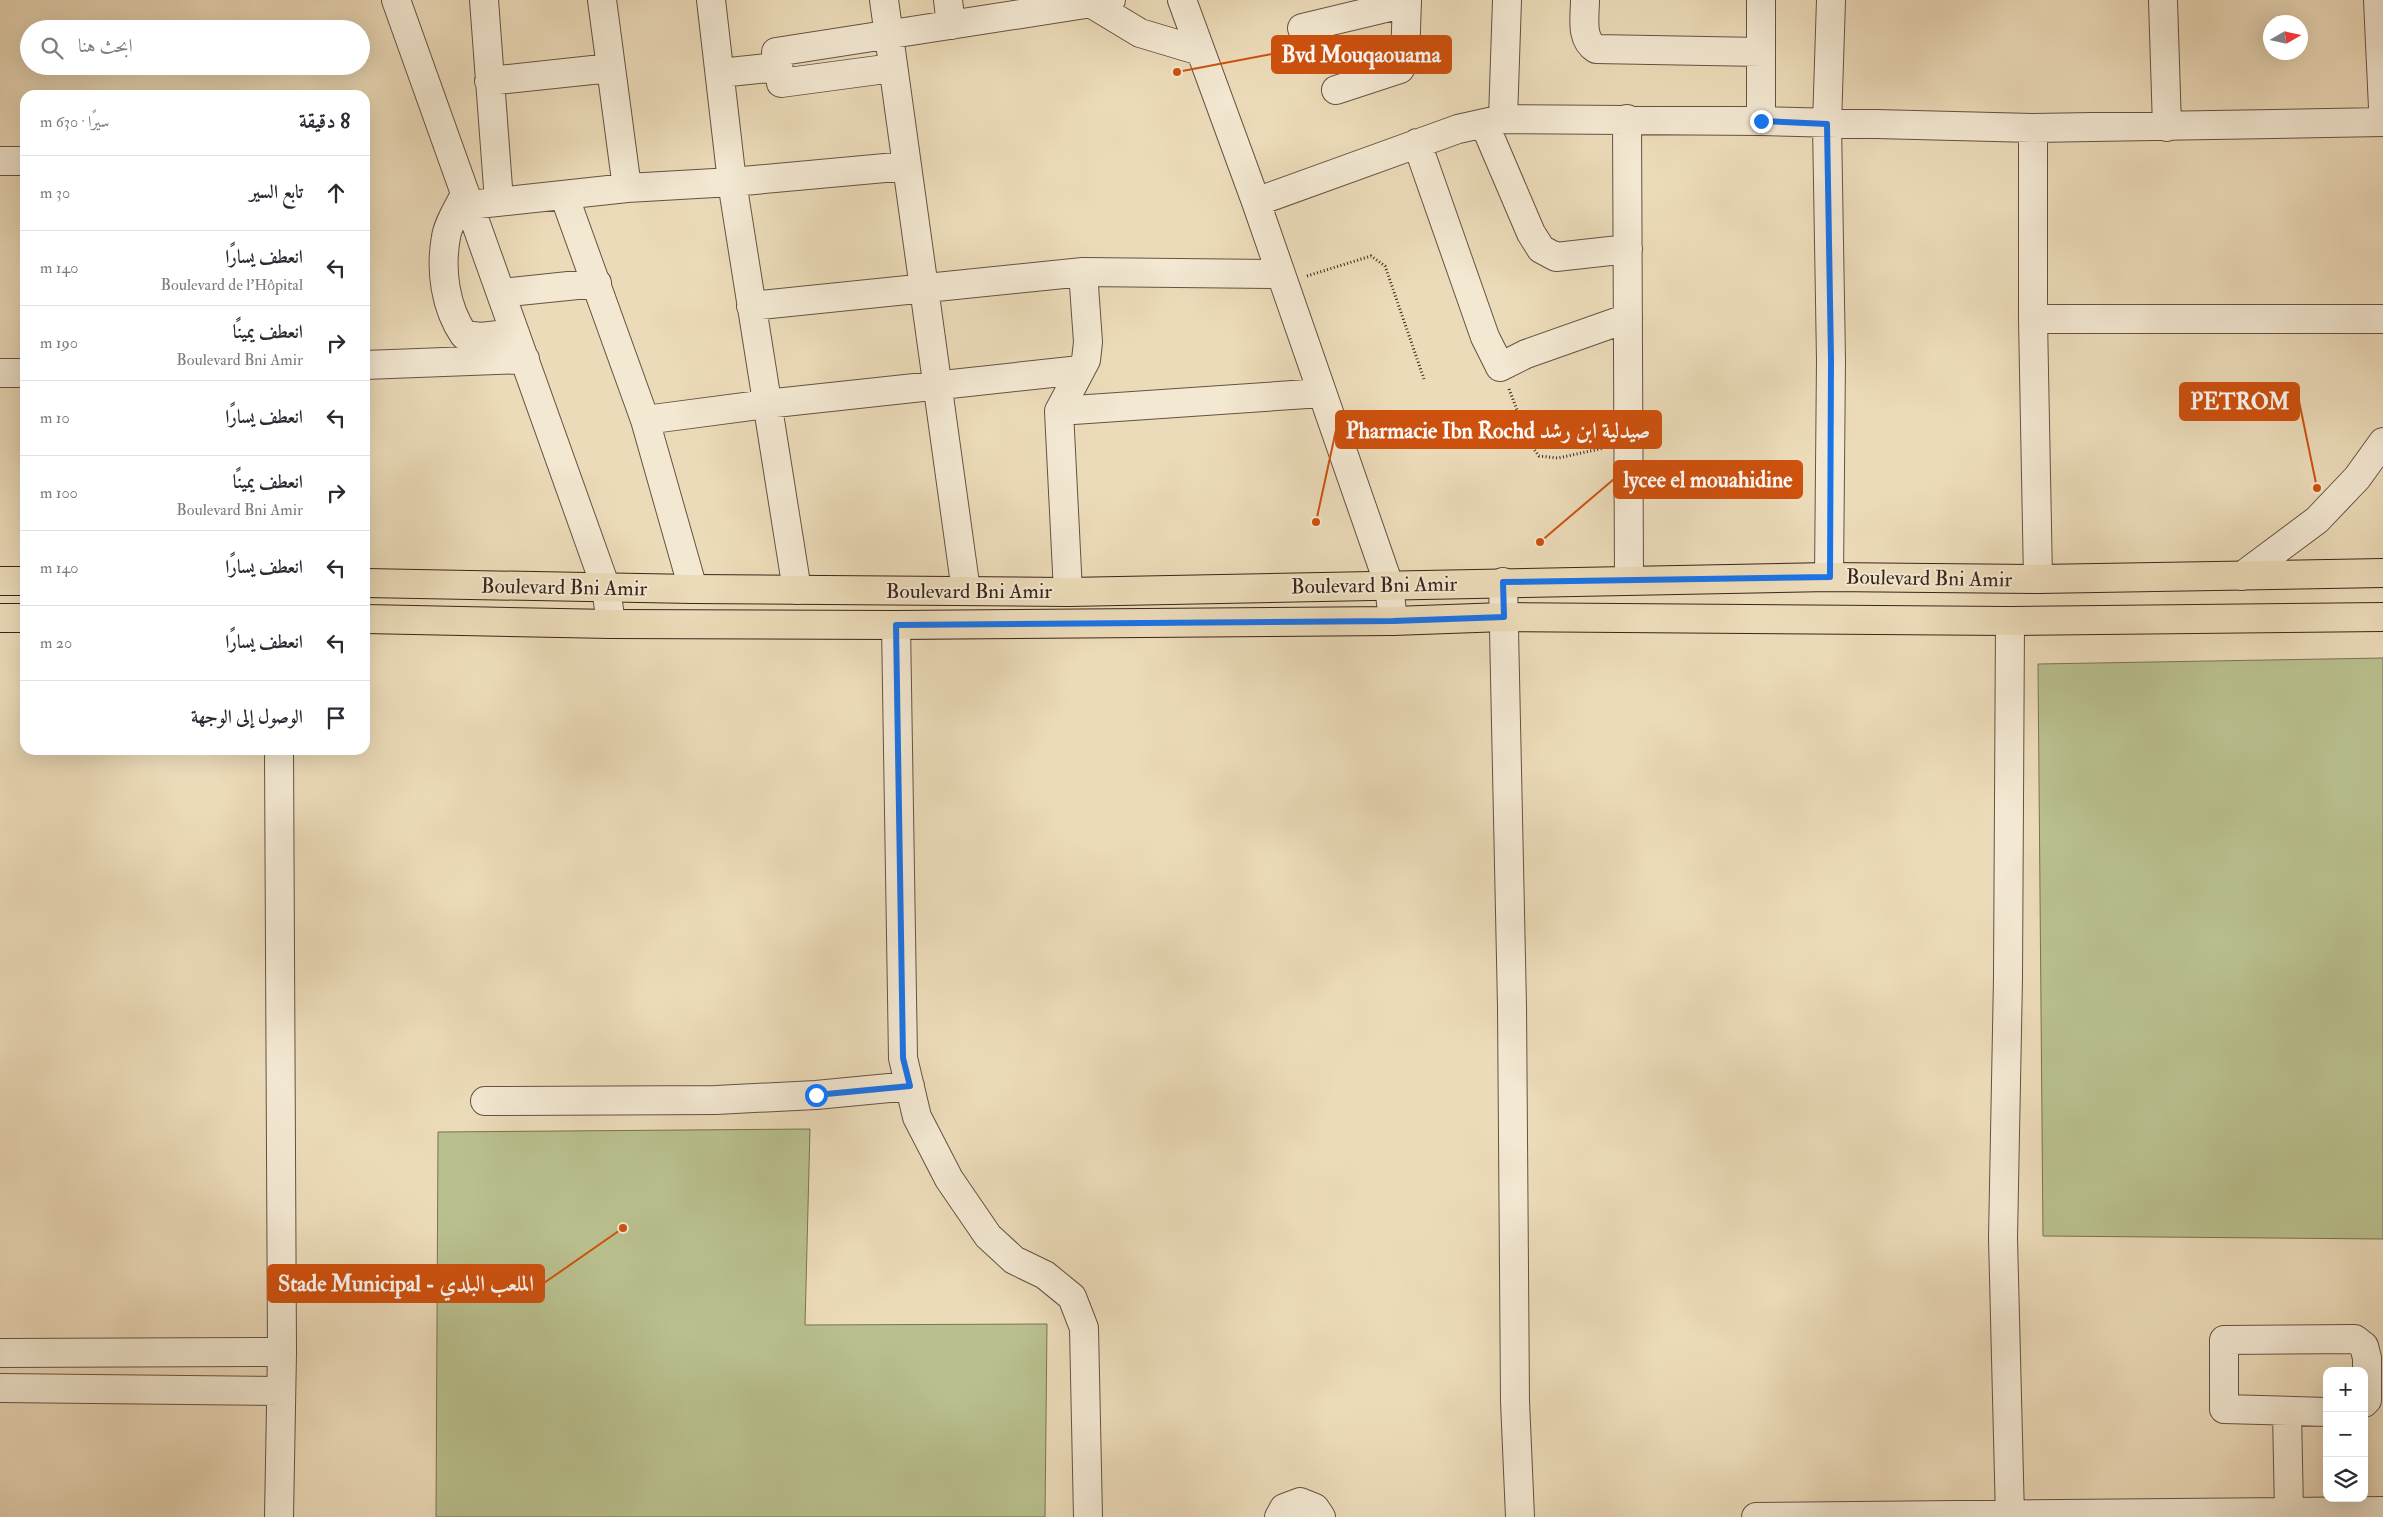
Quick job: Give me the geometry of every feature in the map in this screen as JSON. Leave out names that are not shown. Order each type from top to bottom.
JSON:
[{"type":"main road","name":"Boulevard Bni Amir","points":[[370,583],[606,588],[1068,592],[1830,577],[2038,579],[2383,573]]},
{"type":"main road","points":[[0,581],[20,581]]},
{"type":"main road","name":"Boulevard Bni Amir","points":[[370,619],[611,624],[896,625],[1393,621],[1504,617],[2010,620],[2383,617]]},
{"type":"main road","points":[[0,618],[20,618]]},
{"type":"street","points":[[396,0],[606,588],[611,624]]},
{"type":"street","points":[[484,0],[499,200]]},
{"type":"street","points":[[602,0],[628,188]]},
{"type":"street","points":[[711,0],[732,182],[797,590]]},
{"type":"street","points":[[884,0],[966,591]]},
{"type":"street","points":[[1182,0],[1256,202],[1389,585],[1393,621]]},
{"type":"street","points":[[1506,0],[1494,121],[1531,233],[1540,249],[1556,257],[1628,249]]},
{"type":"street","points":[[1585,0],[1586,37],[1590,45],[1596,49],[1761,52]]},
{"type":"street","points":[[1761,0],[1761,121]]},
{"type":"street","points":[[1830,577],[1831,360],[1827,124],[1831,0]]},
{"type":"street","points":[[2163,0],[2167,127]]},
{"type":"street","points":[[2378,0],[2383,108]]},
{"type":"street","points":[[893,68],[781,83],[776,52],[888,34],[950,12],[1102,2],[1140,33],[1200,51]]},
{"type":"street","points":[[1302,28],[1407,2],[1405,60],[1400,69],[1336,90]]},
{"type":"street","points":[[720,73],[778,67]]},
{"type":"street","points":[[489,81],[611,68]]},
{"type":"street","points":[[1256,202],[1458,129],[1494,121],[1628,119],[2033,128],[2383,122]]},
{"type":"street","points":[[1628,119],[1629,580]]},
{"type":"street","points":[[2033,128],[2033,319],[2038,579]]},
{"type":"street","points":[[1417,143],[1485,336],[1500,367],[1526,354],[1628,318]]},
{"type":"street","points":[[0,161],[20,162]]},
{"type":"street","points":[[467,199],[499,200],[907,166]]},
{"type":"street","points":[[564,195],[645,420],[693,589]]},
{"type":"street","points":[[467,199],[446,236],[445,281],[454,320],[464,335],[481,337],[515,333]]},
{"type":"street","points":[[751,306],[1083,272],[1283,279]]},
{"type":"street","points":[[1068,592],[1059,411],[1086,360],[1088,342],[1083,272]]},
{"type":"street","points":[[501,293],[597,283]]},
{"type":"street","points":[[2033,319],[2383,320]]},
{"type":"street","points":[[370,365],[525,359]]},
{"type":"street","points":[[645,420],[766,404],[1080,370]]},
{"type":"street","points":[[0,373],[20,373]]},
{"type":"street","points":[[1059,411],[1322,393]]},
{"type":"street","points":[[2242,576],[2317,520],[2357,478],[2383,442]]},
{"type":"street","points":[[1503,582],[1512,1006],[1515,1401],[1520,1517]]},
{"type":"street","points":[[2010,620],[2008,968],[2003,1238],[2010,1515]]},
{"type":"street","points":[[896,625],[903,1058],[917,1118],[949,1179],[988,1236],[1014,1260],[1045,1275],[1072,1297],[1084,1328],[1088,1517]]},
{"type":"street","points":[[279,755],[282,1352],[279,1517]]},
{"type":"street","points":[[485,1101],[716,1100],[816,1095],[910,1086]]},
{"type":"street","points":[[2323,1412],[2224,1409],[2224,1340],[2355,1338],[2364,1346],[2367,1367]]},
{"type":"street","points":[[0,1353],[282,1352]]},
{"type":"street","points":[[84,1388],[86,1353]]},
{"type":"street","points":[[0,1388],[281,1391]]},
{"type":"street","points":[[2287,1412],[2289,1512]]},
{"type":"street","points":[[1279,1517],[1284,1508],[1292,1503],[1300,1502],[1315,1508],[1321,1517]]},
{"type":"street","points":[[1756,1517],[2383,1511]]},
{"type":"path","points":[[1283,279],[1371,256],[1385,266],[1424,379]]},
{"type":"path","points":[[1500,367],[1530,444],[1539,456],[1558,458],[1628,443]]},
{"type":"green space","points":[[2383,658],[2383,1239],[2043,1236],[2038,664]]},
{"type":"green space","points":[[810,1129],[805,1325],[1047,1324],[1045,1517],[436,1517],[438,1132]]},
{"type":"place","name":"Bvd Mouqaouama","points":[[1177,72]]},
{"type":"place","name":"PETROM","points":[[2317,488]]},
{"type":"place","name":"Pharmacie Ibn Rochd صيدلية ابن رشد","points":[[1316,522]]},
{"type":"place","name":"lycee el mouahidine","points":[[1540,542]]},
{"type":"place","name":"Stade Municipal - الملعب البلدي","points":[[623,1228]]},
{"type":"route","points":[[816,1095],[910,1086],[903,1058],[896,625],[1393,621],[1504,617],[1503,582],[1830,577],[1831,360],[1827,124],[1761,121]]}]
